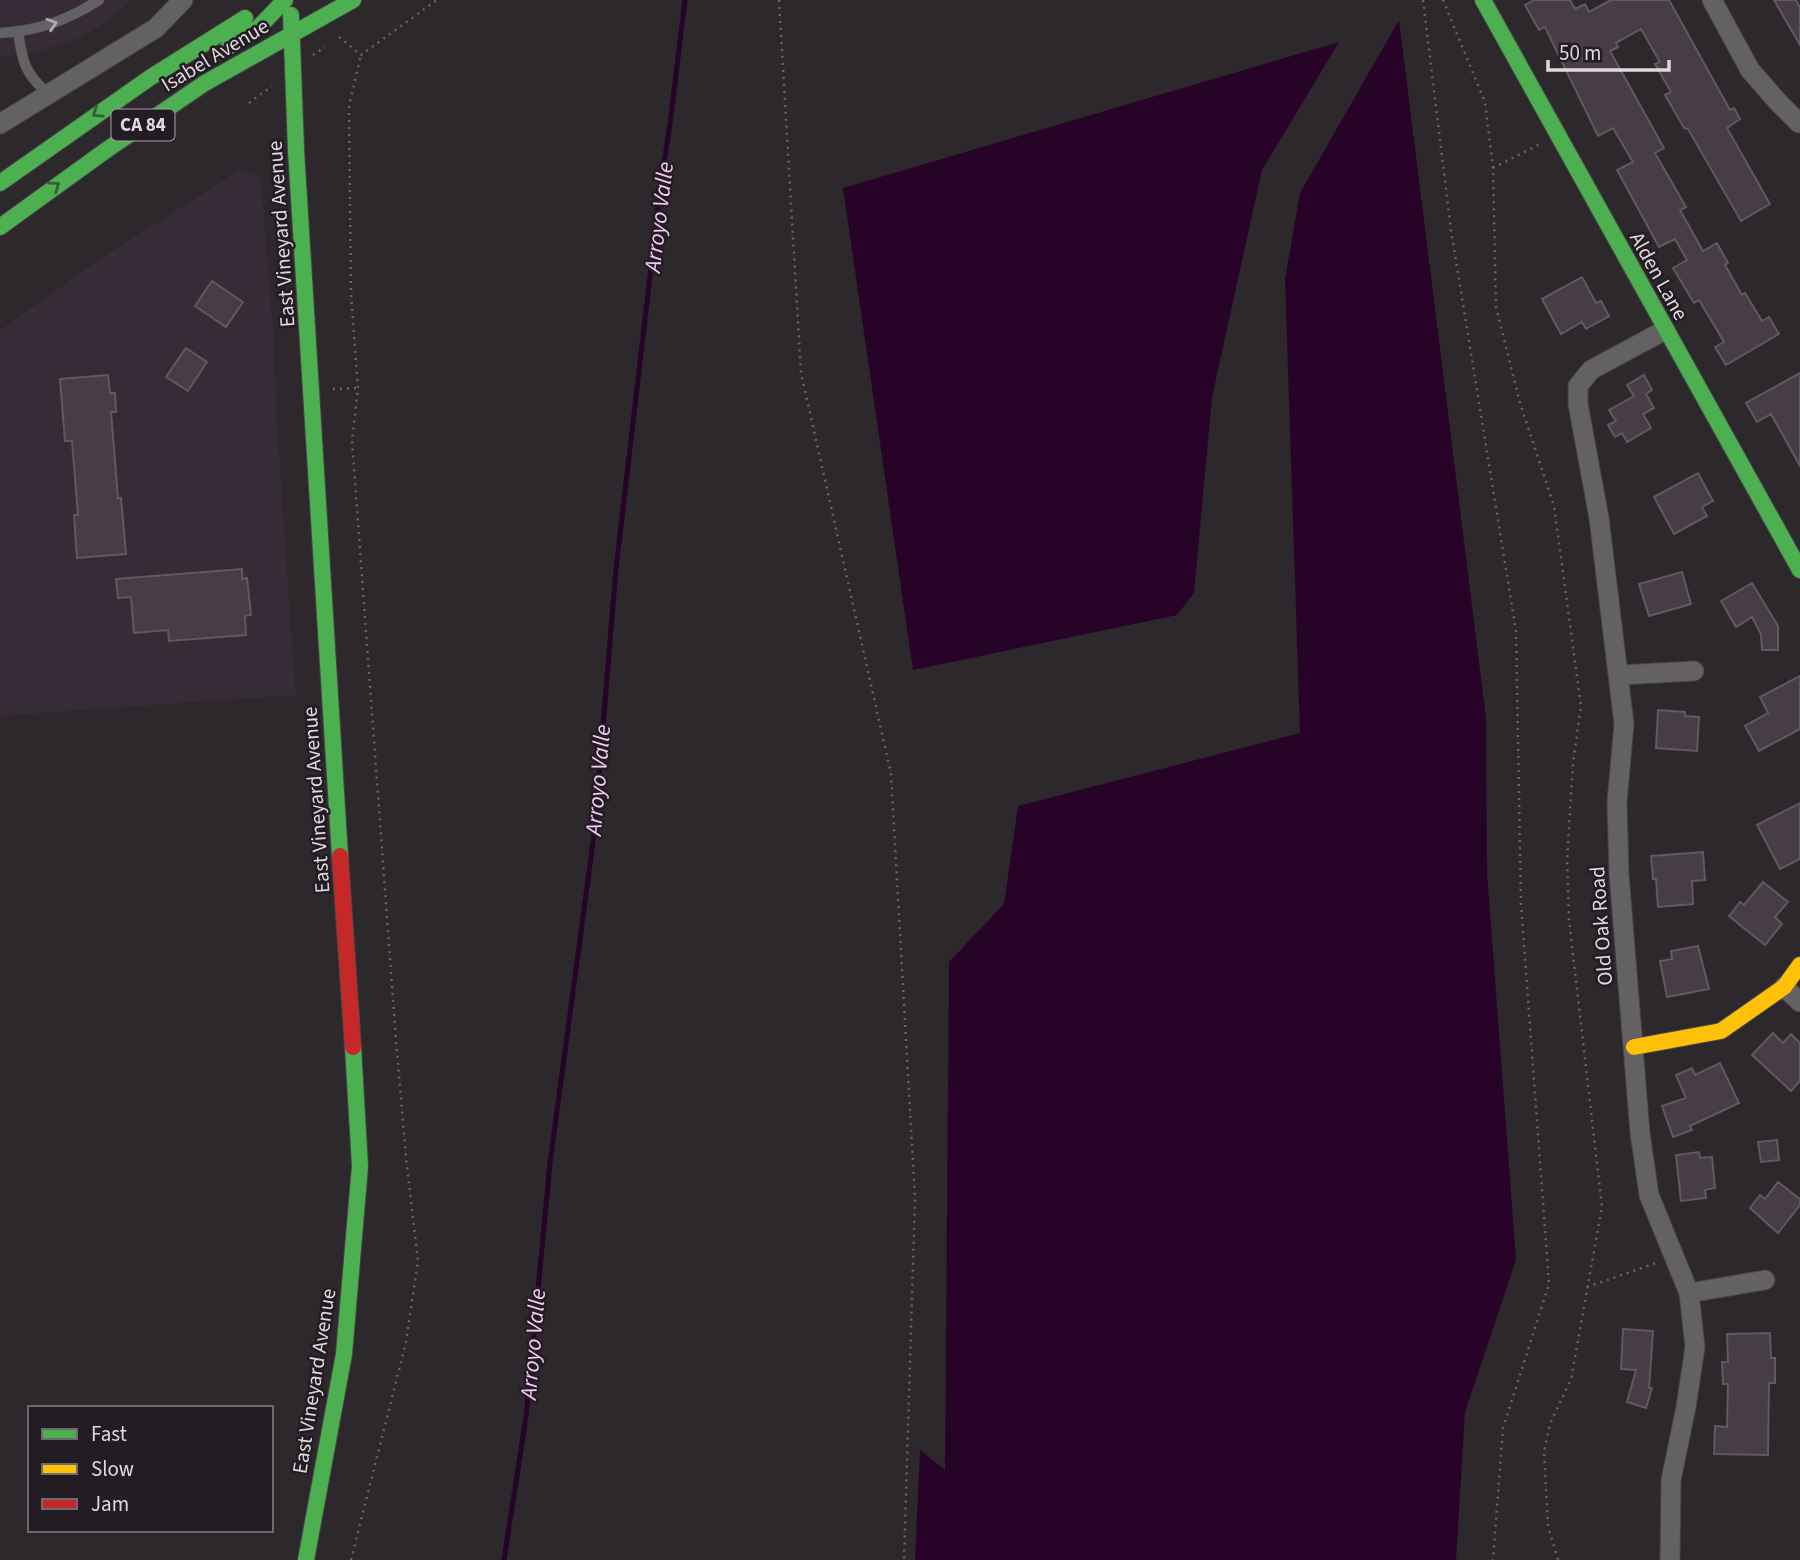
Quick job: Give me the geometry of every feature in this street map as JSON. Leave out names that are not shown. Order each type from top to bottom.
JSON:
[{"type":"main road","name":"Isabel Avenue","points":[[5,189],[84,121],[187,53],[279,0]]},
{"type":"main road","points":[[5,189],[51,164],[258,28],[288,0]]},
{"type":"main road","name":"East Vineyard Avenue","points":[[288,0],[359,1166],[344,1354],[306,1560]]},
{"type":"main road","points":[[292,34],[323,0]]},
{"type":"main road","name":"Isabel Avenue","points":[[0,227],[104,150],[205,83],[353,0]]},
{"type":"main road","name":"Alden Lane","points":[[1483,0],[1800,570]]},
{"type":"main road","points":[[1634,1047],[1721,1031],[1784,987],[1800,965]]},
{"type":"street","points":[[0,124],[156,28],[183,0]]},
{"type":"street","points":[[1712,0],[1750,70],[1799,123]]},
{"type":"street","name":"Old Oak Road","points":[[1665,330],[1591,370],[1578,386],[1578,404],[1599,518],[1625,724],[1617,802],[1619,874],[1640,1133],[1649,1195],[1689,1293],[1695,1347],[1671,1480],[1670,1560]]},
{"type":"street","points":[[1620,675],[1694,671]]},
{"type":"street","points":[[1784,987],[1800,1002]]},
{"type":"street","points":[[1689,1293],[1765,1280]]},
{"type":"lane","points":[[0,33],[49,26],[75,16],[99,0]]},
{"type":"lane","points":[[18,32],[22,55],[32,80],[48,93]]},
{"type":"path","points":[[351,1560],[406,1342],[418,1261],[395,1028],[352,441],[358,388],[351,294],[349,106],[360,55],[437,0]]},
{"type":"path","points":[[779,0],[801,373],[891,774],[915,1198],[904,1560]]},
{"type":"path","points":[[1423,0],[1451,230],[1516,631],[1521,904],[1549,1284],[1503,1428],[1493,1560]]},
{"type":"path","points":[[1443,0],[1485,103],[1493,168],[1496,307],[1520,403],[1554,506],[1581,706],[1573,763],[1567,860],[1569,908],[1602,1207],[1571,1379],[1550,1424],[1544,1451],[1548,1526],[1558,1560]]},
{"type":"path","points":[[324,47],[338,37],[360,55]]},
{"type":"path","points":[[1493,168],[1558,135]]},
{"type":"path","points":[[1587,1287],[1675,1256]]},
{"type":"shaded area","points":[[0,0],[132,0],[103,24],[81,37],[40,51],[11,56],[0,55]]},
{"type":"shaded area","points":[[1399,20],[1486,718],[1487,872],[1516,1260],[1465,1412],[1456,1560],[915,1560],[920,1450],[945,1470],[949,962],[1004,904],[1018,806],[1300,733],[1285,279],[1300,193]]},
{"type":"shaded area","points":[[1339,42],[1262,170],[1212,397],[1194,593],[1177,615],[913,670],[843,188]]},
{"type":"shaded area","points":[[240,170],[261,177],[296,695],[0,716],[0,330],[106,255]]},
{"type":"building","points":[[1534,0],[1570,0],[1575,9],[1585,4],[1589,12],[1611,0],[1669,0],[1730,110],[1734,108],[1740,119],[1727,128],[1770,204],[1741,221],[1688,129],[1684,128],[1665,95],[1671,92],[1655,64],[1660,62],[1641,29],[1616,43],[1618,47],[1610,51],[1664,148],[1655,153],[1686,207],[1680,210],[1703,251],[1717,243],[1728,263],[1725,265],[1742,295],[1745,293],[1762,321],[1769,317],[1779,334],[1726,365],[1715,347],[1724,342],[1699,300],[1694,303],[1673,268],[1687,260],[1675,239],[1659,247],[1617,170],[1633,162],[1613,128],[1598,136],[1545,27],[1539,30],[1525,5]]},
{"type":"building","points":[[1774,0],[1796,0],[1800,7],[1800,45]]},
{"type":"building","points":[[1582,277],[1596,303],[1601,301],[1609,316],[1586,329],[1582,322],[1561,334],[1542,299]]},
{"type":"building","points":[[212,281],[243,302],[226,327],[195,306]]},
{"type":"building","points":[[186,348],[207,362],[188,391],[166,377]]},
{"type":"building","points":[[1800,373],[1800,466],[1771,414],[1757,422],[1746,403]]},
{"type":"building","points":[[108,375],[110,393],[115,393],[116,412],[111,412],[126,554],[77,558],[74,515],[78,515],[72,441],[65,441],[60,379]]},
{"type":"building","points":[[1644,375],[1652,390],[1646,394],[1654,408],[1643,414],[1651,428],[1627,442],[1622,433],[1615,437],[1608,425],[1616,421],[1609,410],[1634,396],[1627,385]]},
{"type":"building","points":[[1698,473],[1713,501],[1702,507],[1707,516],[1674,534],[1654,497]]},
{"type":"building","points":[[242,569],[242,579],[247,578],[251,615],[245,616],[246,635],[169,641],[168,630],[134,633],[131,597],[118,598],[116,579]]},
{"type":"building","points":[[1682,572],[1691,604],[1649,616],[1639,584]]},
{"type":"building","points":[[1752,583],[1778,626],[1778,650],[1762,650],[1761,634],[1752,617],[1736,627],[1721,601]]},
{"type":"building","points":[[1800,676],[1800,729],[1759,751],[1745,726],[1768,713],[1760,697]]},
{"type":"building","points":[[1658,710],[1685,712],[1685,716],[1699,717],[1697,751],[1656,748]]},
{"type":"building","points":[[1800,803],[1800,859],[1780,869],[1757,825]]},
{"type":"building","points":[[1703,852],[1705,880],[1692,881],[1693,904],[1658,907],[1651,856]]},
{"type":"building","points":[[1763,882],[1788,902],[1775,917],[1782,924],[1765,945],[1729,916],[1740,902],[1744,905]]},
{"type":"building","points":[[1698,946],[1709,989],[1667,997],[1660,961],[1672,959],[1671,951]]},
{"type":"building","points":[[1773,1033],[1783,1043],[1791,1034],[1800,1043],[1800,1081],[1791,1091],[1752,1055]]},
{"type":"building","points":[[1720,1063],[1739,1103],[1690,1126],[1692,1130],[1673,1137],[1662,1106],[1686,1098],[1676,1075],[1692,1068],[1695,1075]]},
{"type":"building","points":[[1777,1140],[1779,1160],[1761,1162],[1758,1142]]},
{"type":"building","points":[[1699,1152],[1700,1158],[1712,1157],[1715,1188],[1705,1190],[1706,1198],[1681,1201],[1676,1155]]},
{"type":"building","points":[[1778,1182],[1800,1199],[1800,1205],[1778,1233],[1750,1208],[1760,1195],[1765,1199]]},
{"type":"building","points":[[1623,1329],[1653,1331],[1649,1388],[1652,1388],[1646,1408],[1627,1402],[1636,1370],[1621,1369]]},
{"type":"building","points":[[1770,1333],[1771,1358],[1775,1358],[1775,1383],[1769,1383],[1768,1455],[1714,1454],[1715,1426],[1727,1427],[1728,1384],[1723,1384],[1722,1362],[1728,1362],[1727,1334]]},
{"type":"waterway","name":"Arroyo Valle","points":[[504,1560],[526,1417],[550,1163],[594,835],[616,569],[685,0]]},
{"type":"traffic: fast","points":[[228,47],[258,28],[285,0]]},
{"type":"traffic: fast","points":[[0,227],[205,83],[353,0]]},
{"type":"traffic: fast","points":[[1483,0],[1800,570]]},
{"type":"traffic: fast","points":[[291,15],[296,150],[340,856]]},
{"type":"traffic: fast","points":[[0,183],[151,77],[245,18]]},
{"type":"traffic: fast","points":[[306,1560],[344,1354],[360,1166],[353,1047]]},
{"type":"traffic: slow","points":[[1634,1047],[1721,1031],[1784,987],[1800,965]]},
{"type":"traffic: jam","points":[[340,856],[353,1047]]}]
